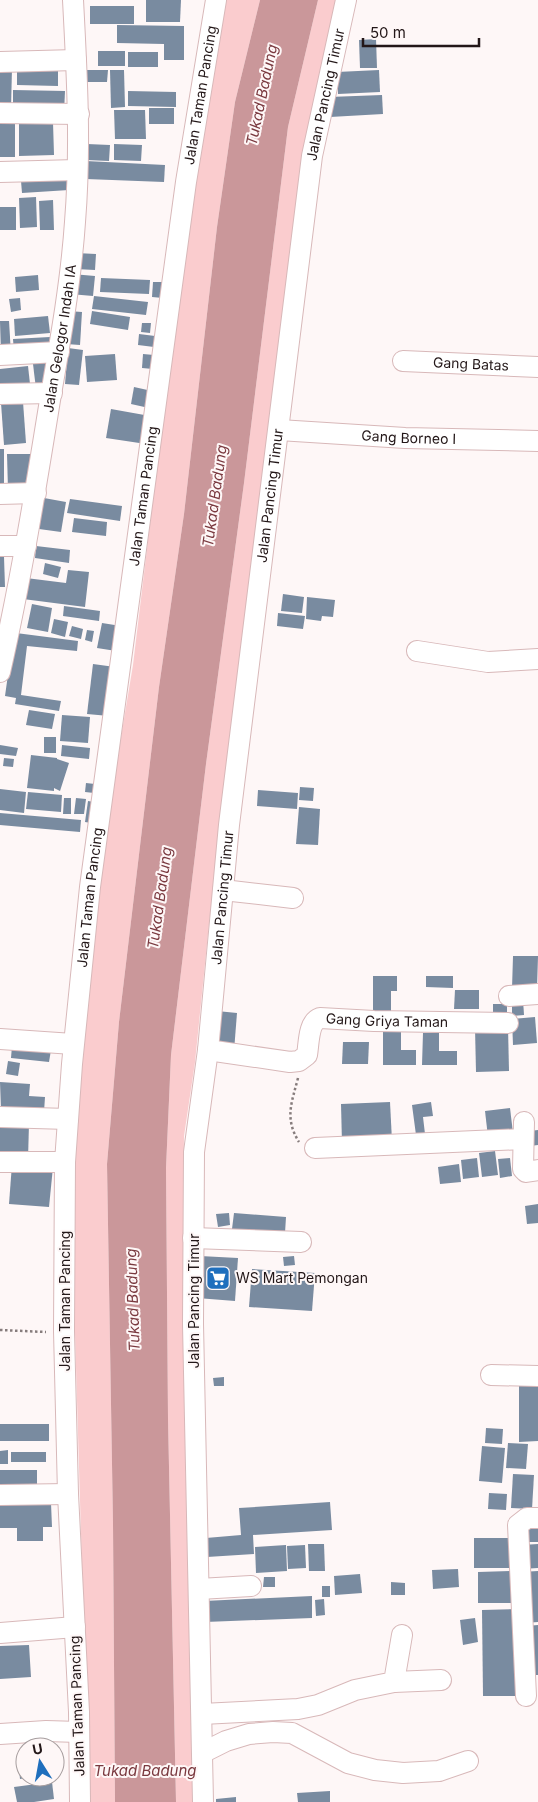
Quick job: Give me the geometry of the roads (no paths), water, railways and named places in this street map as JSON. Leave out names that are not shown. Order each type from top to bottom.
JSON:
[{"type":"street","name":"Jalan Gelogor Indah IA","points":[[0,672],[15,607],[36,493],[58,356],[75,223],[79,114],[73,0]]},
{"type":"street","name":"Jalan Taman Pancing","points":[[80,1802],[79,1732],[68,1494],[64,1331],[65,1162],[68,1118],[90,887],[186,182],[216,0]]},
{"type":"street","name":"Jalan Pancing Timur","points":[[203,1802],[193,1334],[194,1152],[208,1050],[229,825],[312,156],[346,0]]},
{"type":"street","points":[[0,62],[76,60]]},
{"type":"street","points":[[0,113],[79,114]]},
{"type":"street","points":[[0,172],[77,170]]},
{"type":"street","points":[[0,355],[58,356]]},
{"type":"street","points":[[0,363],[58,356]]},
{"type":"street","name":"Gang Batas","points":[[403,361],[538,367]]},
{"type":"street","points":[[0,394],[52,393]]},
{"type":"street","name":"Gang Borneo I","points":[[279,430],[405,438],[538,441]]},
{"type":"street","points":[[0,494],[36,493]]},
{"type":"street","points":[[0,546],[26,546]]},
{"type":"street","points":[[417,651],[488,662],[538,659]]},
{"type":"street","points":[[223,890],[293,898]]},
{"type":"street","points":[[509,996],[538,994]]},
{"type":"street","name":"Gang Griya Taman","points":[[208,1050],[290,1062],[299,1061],[307,1055],[312,1025],[315,1020],[320,1018],[374,1021],[508,1023]]},
{"type":"street","points":[[0,1040],[74,1044]]},
{"type":"street","points":[[0,1117],[68,1118]]},
{"type":"street","points":[[315,1148],[524,1130],[523,1168],[526,1172],[538,1170]]},
{"type":"street","points":[[0,1162],[65,1162]]},
{"type":"street","points":[[193,1238],[301,1242]]},
{"type":"street","points":[[490,1375],[538,1376]]},
{"type":"street","points":[[0,1495],[68,1494]]},
{"type":"street","points":[[526,1696],[518,1525],[527,1518],[538,1518]]},
{"type":"street","points":[[199,1589],[251,1586]]},
{"type":"street","points":[[0,1633],[74,1627]]},
{"type":"street","points":[[394,1682],[402,1636]]},
{"type":"street","points":[[202,1714],[298,1709],[318,1705],[369,1686],[394,1682],[441,1680]]},
{"type":"street","points":[[0,1734],[46,1731],[79,1732]]},
{"type":"street","points":[[202,1753],[226,1741],[249,1734],[273,1732],[292,1733],[348,1763],[375,1770],[402,1773],[439,1771],[468,1761]]},
{"type":"water","name":"Tukad Badung","points":[[260,0],[318,0],[288,127],[244,483],[206,764],[171,1055],[166,1168],[168,1419],[176,1802],[115,1802],[107,1164],[119,1022],[159,687],[184,514],[217,227],[235,102]]},
{"type":"place","name":"WS Mart Pemongan","points":[[218,1278]]}]
